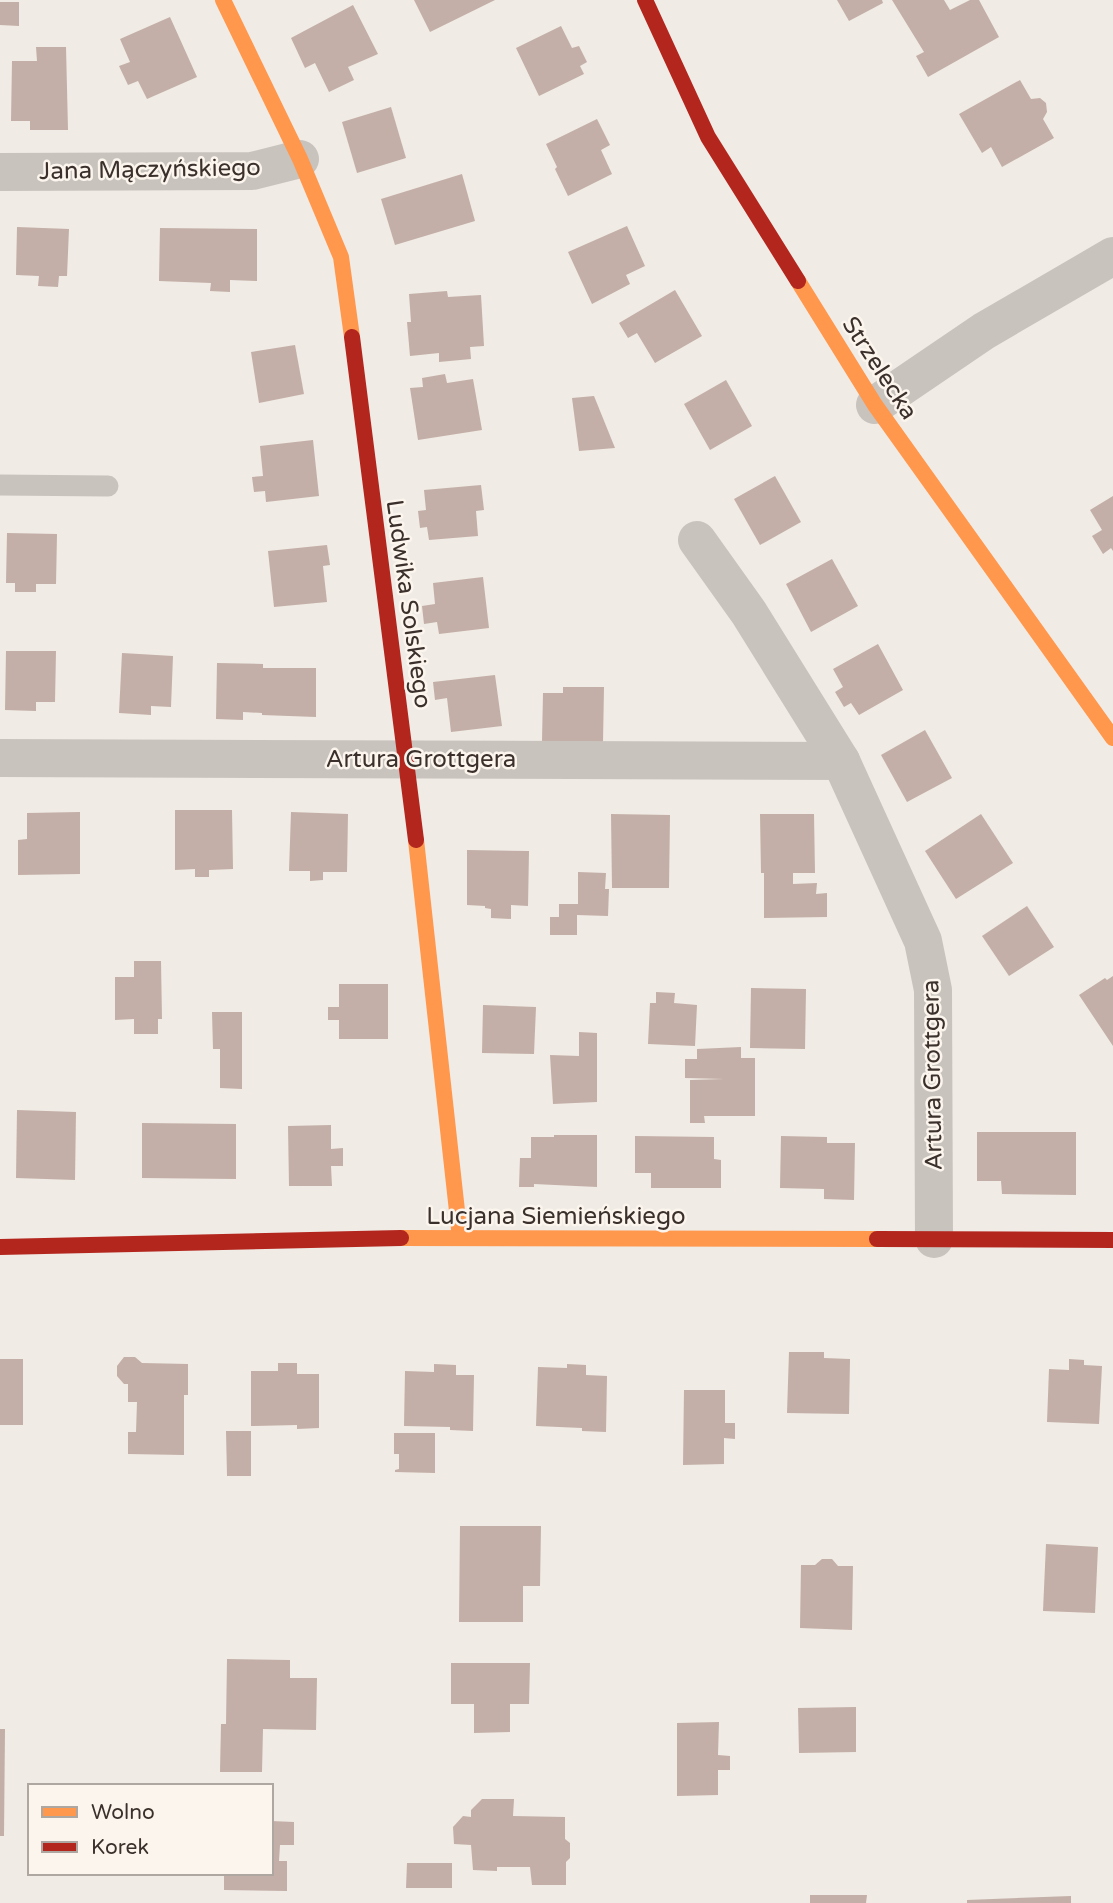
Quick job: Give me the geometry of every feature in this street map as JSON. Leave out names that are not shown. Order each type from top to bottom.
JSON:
[{"type":"street","name":"Ludwika Solskiego","points":[[223,0],[300,159],[341,257],[407,758],[460,1238]]},
{"type":"street","name":"Strzelecka","points":[[645,0],[708,137],[875,405],[1113,738]]},
{"type":"street","name":"Jana Mączyńskiego","points":[[0,172],[251,171],[300,159]]},
{"type":"street","points":[[875,405],[984,331],[1113,256]]},
{"type":"street","name":"Artura Grottgera","points":[[698,540],[750,613],[841,761],[923,941],[933,989],[934,1239]]},
{"type":"street","name":"Artura Grottgera","points":[[0,758],[841,761]]},
{"type":"street","name":"Lucjana Siemieńskiego","points":[[0,1247],[356,1238],[1113,1240]]},
{"type":"lane","points":[[0,485],[108,486]]},
{"type":"building","points":[[414,0],[495,0],[430,32]]},
{"type":"building","points":[[837,0],[882,0],[883,3],[849,21]]},
{"type":"building","points":[[892,0],[944,0],[950,10],[970,0],[979,0],[999,37],[928,77],[916,56],[924,52]]},
{"type":"building","points":[[0,2],[19,2],[19,26],[0,25]]},
{"type":"building","points":[[353,5],[378,54],[348,67],[354,80],[329,92],[315,63],[305,68],[291,38]]},
{"type":"building","points":[[170,17],[197,77],[147,99],[138,81],[128,85],[119,66],[130,62],[120,39]]},
{"type":"building","points":[[561,26],[572,48],[579,46],[587,62],[580,66],[584,74],[539,96],[516,48]]},
{"type":"building","points":[[36,47],[66,47],[68,130],[30,130],[30,121],[11,121],[12,61],[37,61]]},
{"type":"building","points":[[1020,80],[1031,99],[1040,98],[1046,103],[1047,112],[1043,119],[1054,138],[1002,167],[991,147],[982,153],[959,114]]},
{"type":"building","points":[[391,107],[406,158],[357,173],[342,122]]},
{"type":"building","points":[[597,119],[610,145],[601,150],[612,174],[568,196],[546,144]]},
{"type":"building","points":[[462,174],[475,221],[395,245],[381,199]]},
{"type":"building","points":[[627,226],[645,266],[626,275],[630,284],[592,304],[568,252]]},
{"type":"building","points":[[17,227],[69,229],[67,276],[59,276],[58,287],[38,286],[39,276],[16,275]]},
{"type":"building","points":[[160,228],[257,229],[257,281],[230,280],[230,292],[210,291],[211,283],[159,281]]},
{"type":"building","points":[[675,290],[702,336],[655,363],[637,333],[628,338],[619,323]]},
{"type":"building","points":[[447,291],[448,297],[481,295],[484,346],[470,347],[471,359],[439,362],[439,353],[410,356],[407,322],[411,322],[409,294]]},
{"type":"building","points":[[295,345],[304,394],[259,403],[251,352]]},
{"type":"building","points":[[445,374],[447,383],[473,379],[482,430],[418,440],[410,388],[423,387],[422,378]]},
{"type":"building","points":[[726,380],[752,426],[710,450],[684,404]]},
{"type":"building","points":[[594,396],[615,448],[579,451],[572,398]]},
{"type":"building","points":[[313,440],[319,496],[266,502],[265,491],[254,492],[252,477],[263,476],[260,446]]},
{"type":"building","points":[[775,476],[801,522],[760,545],[734,499]]},
{"type":"building","points":[[481,485],[484,510],[476,511],[478,536],[429,540],[427,527],[420,528],[418,511],[426,510],[424,490]]},
{"type":"building","points":[[1113,496],[1113,551],[1111,548],[1103,554],[1092,536],[1102,530],[1090,510]]},
{"type":"building","points":[[7,533],[57,534],[56,584],[36,584],[36,592],[15,592],[15,583],[6,583]]},
{"type":"building","points":[[327,545],[330,565],[323,566],[327,602],[274,607],[268,551]]},
{"type":"building","points":[[832,559],[858,606],[811,632],[786,584]]},
{"type":"building","points":[[483,577],[489,628],[439,634],[437,622],[424,624],[422,606],[435,604],[433,583]]},
{"type":"building","points":[[878,644],[903,690],[859,715],[851,703],[844,707],[835,692],[843,687],[833,669]]},
{"type":"building","points":[[6,651],[56,651],[55,702],[36,702],[36,711],[5,710]]},
{"type":"building","points":[[122,653],[173,656],[171,707],[151,706],[151,715],[119,713]]},
{"type":"building","points":[[217,663],[263,664],[263,668],[316,668],[316,717],[243,712],[243,720],[216,719]]},
{"type":"building","points":[[495,675],[502,726],[451,732],[447,698],[435,700],[433,682]]},
{"type":"building","points":[[563,687],[604,687],[603,742],[542,741],[543,693],[563,693]]},
{"type":"building","points":[[925,730],[952,778],[907,802],[881,755]]},
{"type":"building","points":[[175,810],[232,810],[233,869],[209,870],[209,877],[195,877],[195,869],[175,870]]},
{"type":"building","points":[[80,812],[80,874],[18,875],[18,840],[27,839],[27,813]]},
{"type":"building","points":[[291,812],[348,814],[347,872],[323,872],[323,880],[310,881],[310,871],[289,871]]},
{"type":"building","points":[[611,814],[670,815],[669,888],[612,888]]},
{"type":"building","points":[[760,814],[814,814],[815,873],[793,873],[793,884],[817,883],[816,894],[827,893],[827,917],[764,918]]},
{"type":"building","points":[[981,814],[1013,863],[956,899],[925,851]]},
{"type":"building","points":[[467,850],[529,851],[528,906],[511,905],[511,919],[491,918],[491,909],[467,905]]},
{"type":"building","points":[[578,872],[606,873],[605,889],[609,889],[608,916],[577,915],[577,935],[550,935],[550,917],[559,917],[559,904],[578,904]]},
{"type":"building","points":[[1027,906],[1054,947],[1009,976],[982,936]]},
{"type":"building","points":[[134,961],[161,961],[162,1019],[158,1019],[158,1034],[134,1034],[134,1019],[115,1020],[115,977],[134,977]]},
{"type":"building","points":[[1113,976],[1113,1046],[1079,995],[1105,978],[1107,980]]},
{"type":"building","points":[[339,984],[388,984],[388,1039],[339,1039],[339,1020],[328,1020],[328,1007],[339,1007]]},
{"type":"building","points":[[751,988],[806,989],[805,1049],[750,1048]]},
{"type":"building","points":[[656,992],[675,993],[674,1003],[697,1005],[695,1046],[648,1044],[650,1003],[656,1003]]},
{"type":"building","points":[[483,1005],[536,1007],[534,1054],[482,1053]]},
{"type":"building","points":[[212,1012],[242,1012],[242,1089],[220,1088],[220,1049],[213,1049]]},
{"type":"building","points":[[579,1032],[597,1033],[597,1102],[553,1104],[550,1055],[579,1056]]},
{"type":"building","points":[[741,1047],[741,1058],[755,1058],[755,1116],[704,1116],[705,1123],[690,1123],[690,1080],[724,1079],[685,1078],[685,1059],[697,1059],[697,1049]]},
{"type":"building","points":[[17,1110],[76,1112],[75,1180],[16,1178]]},
{"type":"building","points":[[142,1123],[236,1124],[236,1179],[142,1178]]},
{"type":"building","points":[[331,1125],[331,1149],[343,1148],[343,1166],[331,1166],[332,1186],[289,1186],[288,1126]]},
{"type":"building","points":[[977,1132],[1076,1132],[1076,1195],[1002,1194],[1001,1181],[977,1181]]},
{"type":"building","points":[[597,1135],[597,1187],[534,1184],[534,1187],[519,1187],[520,1158],[531,1158],[531,1137]]},
{"type":"building","points":[[635,1136],[714,1137],[714,1159],[721,1160],[721,1188],[651,1188],[651,1173],[635,1173]]},
{"type":"building","points":[[781,1136],[827,1137],[827,1143],[855,1143],[854,1200],[824,1199],[824,1189],[780,1188]]},
{"type":"building","points":[[789,1352],[824,1352],[824,1358],[850,1359],[849,1414],[787,1413]]},
{"type":"building","points":[[124,1357],[135,1357],[142,1363],[188,1364],[188,1395],[184,1395],[184,1455],[128,1454],[128,1432],[136,1432],[137,1402],[128,1402],[128,1384],[124,1384],[117,1376],[117,1366]]},
{"type":"building","points":[[0,1359],[23,1359],[23,1425],[0,1425]]},
{"type":"building","points":[[1069,1359],[1084,1360],[1084,1365],[1102,1366],[1099,1424],[1047,1422],[1049,1369],[1069,1370]]},
{"type":"building","points":[[278,1363],[297,1363],[297,1374],[319,1374],[319,1428],[297,1429],[297,1425],[251,1426],[251,1371],[278,1371]]},
{"type":"building","points":[[434,1364],[456,1365],[456,1375],[474,1375],[473,1431],[450,1430],[450,1427],[404,1426],[405,1371],[434,1372]]},
{"type":"building","points":[[567,1364],[586,1365],[586,1375],[607,1376],[606,1432],[536,1426],[538,1367],[567,1368]]},
{"type":"building","points":[[684,1390],[725,1390],[725,1423],[735,1423],[735,1439],[724,1438],[724,1464],[683,1465]]},
{"type":"building","points":[[226,1431],[251,1431],[251,1476],[227,1476]]},
{"type":"building","points":[[394,1433],[435,1433],[435,1473],[395,1472],[399,1469],[399,1454],[394,1454]]},
{"type":"building","points":[[460,1526],[541,1526],[540,1586],[523,1586],[523,1622],[459,1622]]},
{"type":"building","points":[[1046,1544],[1098,1547],[1095,1613],[1043,1611]]},
{"type":"building","points":[[822,1559],[832,1559],[838,1566],[853,1566],[852,1630],[800,1628],[801,1565],[815,1565]]},
{"type":"building","points":[[227,1659],[290,1660],[290,1678],[317,1678],[316,1730],[263,1729],[262,1772],[220,1772],[221,1724],[226,1724]]},
{"type":"building","points":[[451,1663],[530,1663],[529,1704],[510,1704],[510,1732],[474,1733],[474,1704],[451,1704]]},
{"type":"building","points":[[856,1707],[856,1752],[799,1753],[798,1708]]},
{"type":"building","points":[[719,1722],[718,1755],[730,1756],[730,1770],[718,1770],[718,1795],[677,1796],[677,1723]]},
{"type":"building","points":[[0,1729],[5,1729],[4,1836],[0,1836]]},
{"type":"building","points":[[482,1799],[514,1799],[513,1816],[565,1817],[565,1839],[570,1843],[570,1858],[566,1862],[566,1885],[532,1885],[530,1867],[497,1867],[497,1871],[473,1870],[471,1845],[454,1844],[453,1827],[463,1816],[471,1817],[471,1810]]},
{"type":"building","points":[[273,1821],[294,1822],[294,1845],[280,1845],[279,1861],[287,1861],[287,1891],[224,1890],[224,1875],[273,1875]]},
{"type":"building","points":[[407,1863],[452,1863],[452,1888],[406,1888]]},
{"type":"building","points":[[810,1895],[867,1895],[866,1903],[810,1903]]},
{"type":"building","points":[[1071,1896],[1071,1903],[967,1903],[967,1900]]},
{"type":"traffic: slow","points":[[223,0],[300,159],[341,257],[352,337]]},
{"type":"traffic: slow","points":[[798,281],[875,405],[1113,738]]},
{"type":"traffic: slow","points":[[416,840],[460,1238]]},
{"type":"traffic: slow","points":[[401,1238],[877,1239]]},
{"type":"traffic: jam","points":[[645,0],[708,137],[798,281]]},
{"type":"traffic: jam","points":[[352,337],[416,840]]},
{"type":"traffic: jam","points":[[0,1247],[401,1238]]},
{"type":"traffic: jam","points":[[877,1239],[1113,1240]]}]
